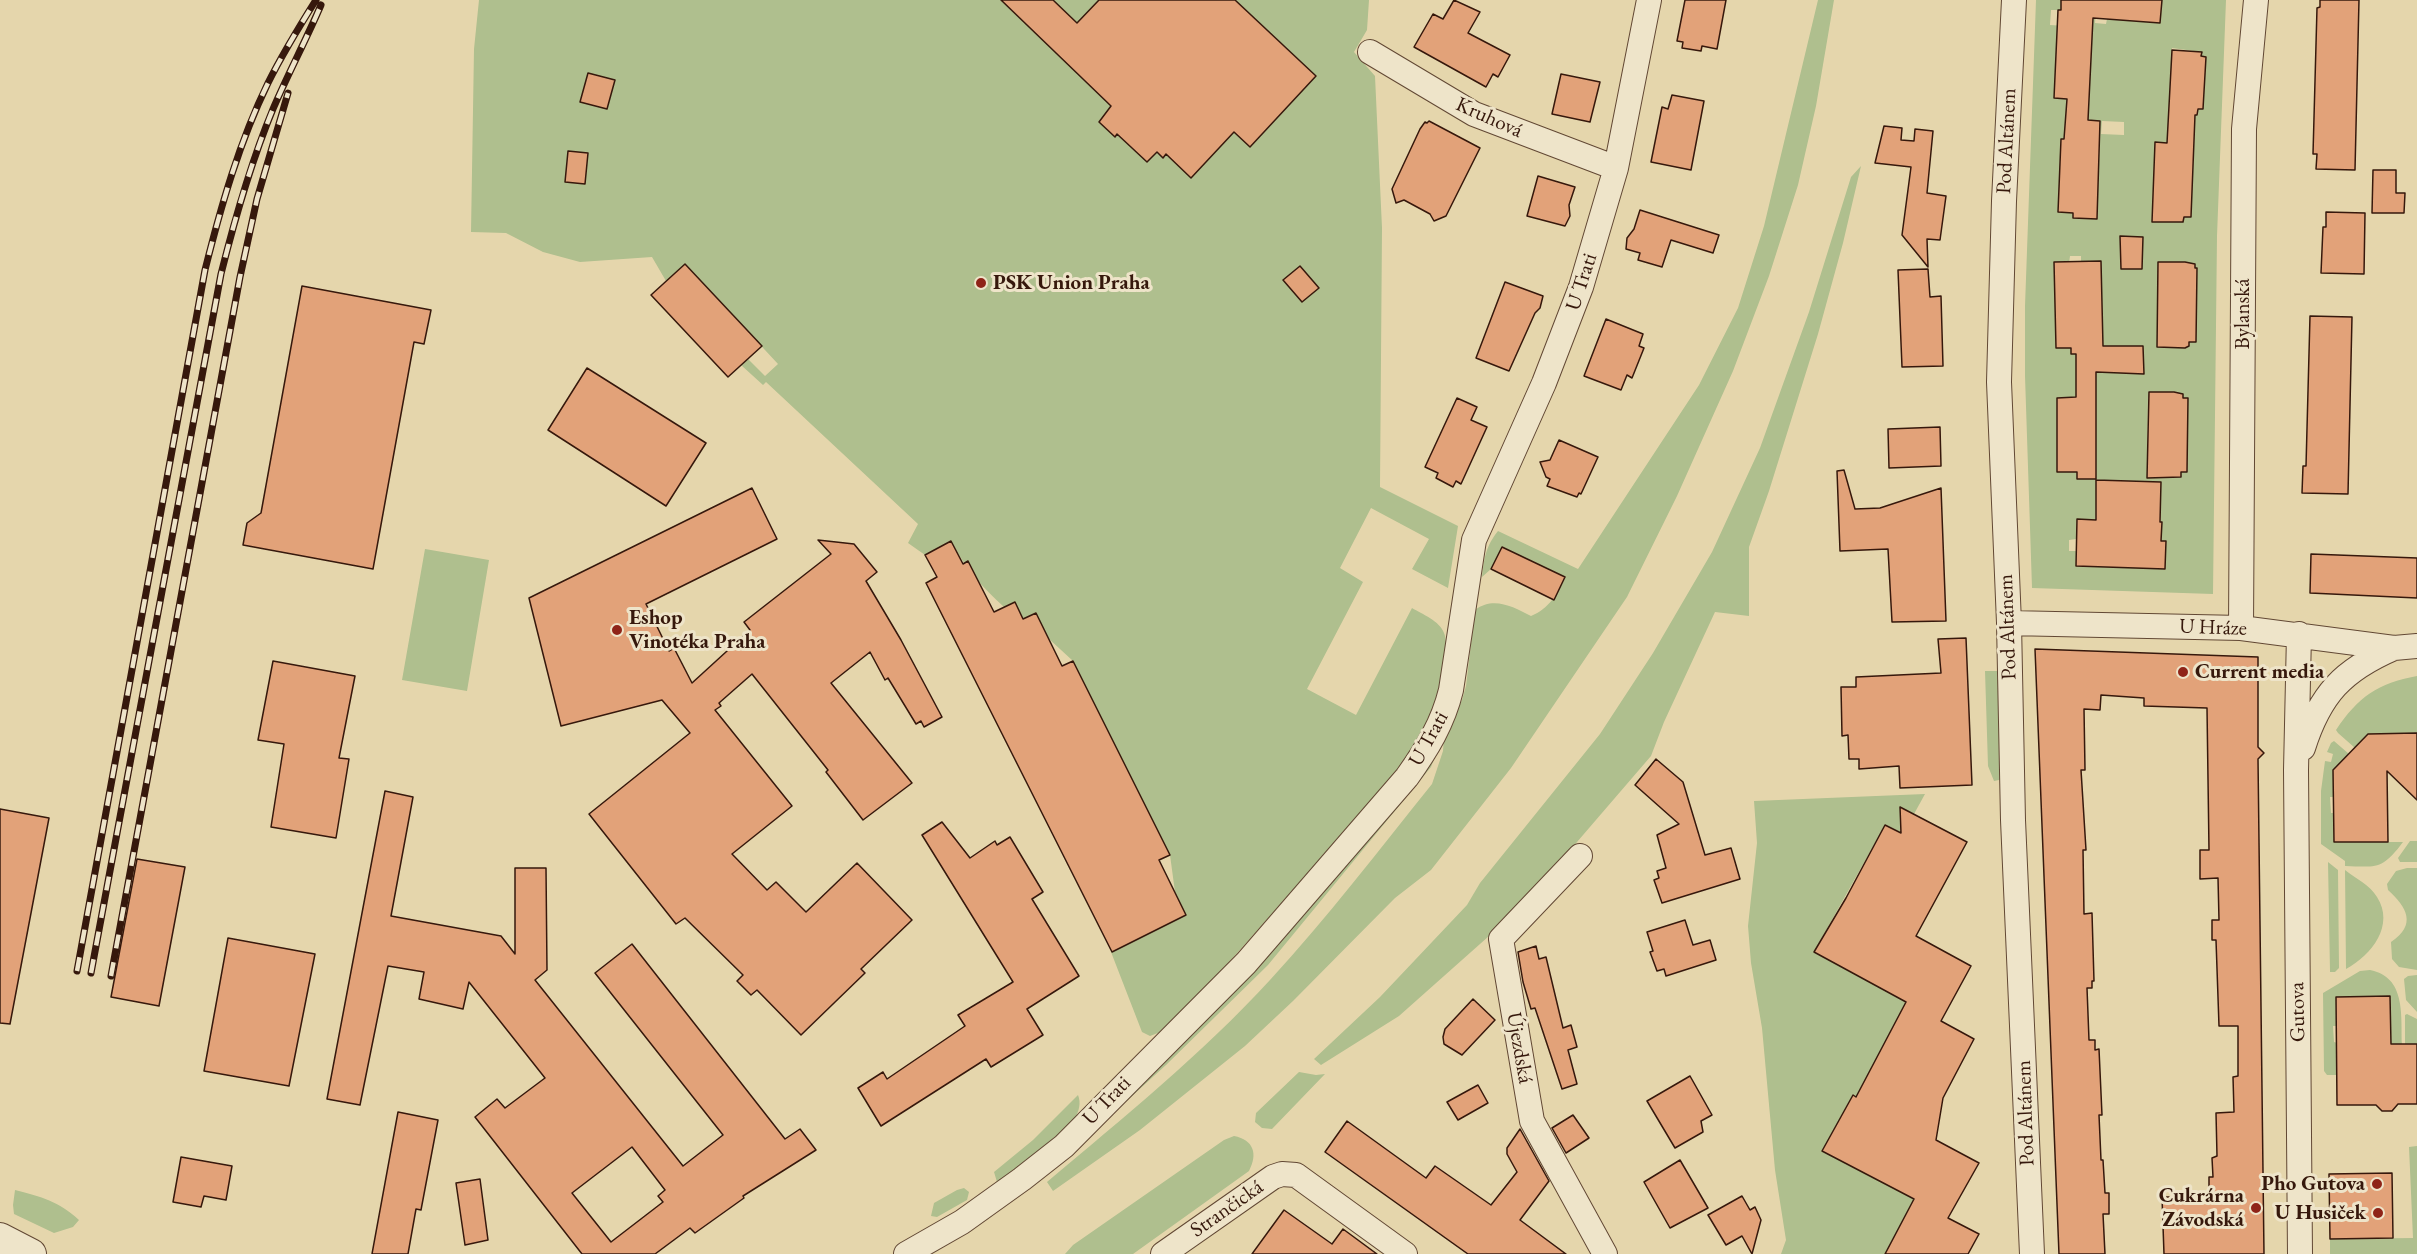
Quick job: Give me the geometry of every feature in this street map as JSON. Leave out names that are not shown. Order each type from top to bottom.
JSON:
[{"type":"street","name":"U Trati","points":[[906,1254],[962,1222],[1064,1146],[1142,1064],[1246,963],[1407,777],[1427,749],[1442,720],[1451,690],[1474,540],[1564,335],[1585,276],[1616,168],[1650,0]]},
{"type":"street","name":"Pod Altánem","points":[[2014,0],[2004,201],[1999,382],[2009,623],[2013,820],[2032,1254]]},
{"type":"street","name":"Bylanská","points":[[2241,628],[2244,129],[2256,0]]},
{"type":"street","name":"Kruhová","points":[[1370,52],[1474,114],[1616,168]]},
{"type":"street","name":"U Hráze","points":[[2009,623],[2241,628],[2405,647]]},
{"type":"street","name":"Gutova","points":[[2299,634],[2296,770],[2300,1254]]},
{"type":"street","name":"Gutova","points":[[2296,770],[2311,722],[2324,700],[2348,672],[2368,659],[2405,647]]},
{"type":"street","name":"Újezdská","points":[[1580,856],[1501,939],[1532,1121],[1605,1254]]},
{"type":"street","name":"Strančická","points":[[1163,1254],[1273,1177],[1282,1174],[1296,1175],[1405,1254]]},
{"type":"street","points":[[0,1238],[31,1254]]},
{"type":"green space","points":[[479,0],[1369,0],[1367,30],[1354,52],[1375,76],[1382,228],[1380,487],[1458,526],[1448,588],[1412,569],[1429,539],[1371,508],[1340,568],[1363,582],[1307,689],[1356,715],[1412,608],[1430,618],[1442,629],[1446,642],[1443,668],[1427,725],[1404,764],[1182,1015],[1163,1031],[1150,1036],[1142,1032],[1111,952],[1186,915],[1175,892],[1170,855],[1073,661],[1048,638],[1036,613],[1023,619],[1015,602],[1004,607],[975,577],[951,541],[925,555],[908,543],[918,524],[766,382],[763,385],[741,365],[748,359],[765,376],[778,364],[685,264],[666,281],[652,257],[580,262],[543,252],[506,233],[471,232],[474,49]]},
{"type":"green space","points":[[1818,0],[1834,0],[1816,106],[1798,185],[1769,276],[1733,371],[1677,496],[1627,597],[1511,768],[1431,870],[1395,898],[1245,1046],[1140,1130],[1053,1191],[1047,1182],[1190,1060],[1270,980],[1332,908],[1432,784],[1443,751],[1444,736],[1462,700],[1466,686],[1475,610],[1496,603],[1510,606],[1531,616],[1548,605],[1565,578],[1502,547],[1491,569],[1482,577],[1486,552],[1498,531],[1578,569],[1699,385],[1738,308],[1764,226]]},
{"type":"green space","points":[[2036,0],[2097,0],[2095,23],[2106,24],[2107,19],[2160,23],[2162,0],[2226,0],[2217,236],[2213,594],[2032,588],[2025,306]],"holes":[[[2051,10],[2067,10],[2066,26],[2050,25]],[[2057,45],[2077,105],[2067,105],[2067,99],[2054,98]],[[2172,48],[2201,52],[2201,56],[2206,57],[2203,109],[2169,113]],[[2102,121],[2124,122],[2124,135],[2101,134]],[[2061,139],[2100,140],[2097,214],[2086,214],[2085,219],[2073,218],[2073,213],[2058,212]],[[2155,143],[2194,144],[2191,217],[2184,217],[2183,222],[2168,222],[2152,216]],[[2121,236],[2142,237],[2142,268],[2121,268]],[[2070,256],[2081,256],[2071,348],[2057,348]],[[2158,262],[2195,264],[2197,268],[2196,342],[2189,342],[2184,348],[2168,347],[2157,341]],[[2121,346],[2143,346],[2144,374],[2120,360]],[[2163,392],[2183,394],[2183,398],[2188,398],[2187,472],[2181,472],[2181,477],[2173,476],[2172,478],[2151,478],[2147,472],[2148,398],[2163,398]],[[2096,397],[2096,479],[2077,479],[2077,472],[2057,471],[2057,398]],[[2096,495],[2161,496],[2161,541],[2166,542],[2165,569],[2076,566],[2076,551],[2069,551],[2069,540],[2076,539],[2077,519],[2119,521],[2096,513]]]},
{"type":"green space","points":[[1861,166],[1818,334],[1749,547],[1749,616],[1715,612],[1664,722],[1651,756],[1571,849],[1489,936],[1399,1016],[1321,1065],[1314,1059],[1380,997],[1467,905],[1480,883],[1600,734],[1653,653],[1712,552],[1760,448],[1809,312],[1851,177]]},
{"type":"green space","points":[[425,549],[489,560],[467,691],[402,680]]},
{"type":"green space","points":[[1985,671],[1999,671],[2004,779],[1994,781],[1988,766]]},
{"type":"green space","points":[[2417,676],[2417,733],[2368,734],[2355,748],[2338,733],[2336,730],[2344,718],[2370,693],[2391,683]]},
{"type":"green space","points":[[2334,741],[2349,754],[2333,770],[2334,797],[2330,797],[2331,813],[2334,813],[2334,842],[2403,842],[2390,858],[2378,865],[2345,866],[2345,861],[2321,844],[2321,791],[2325,761],[2331,762],[2333,754],[2327,752]]},
{"type":"green space","points":[[1438,749],[1431,767],[1268,965],[1166,1065],[1097,1128]]},
{"type":"green space","points":[[1925,794],[1914,814],[1910,812],[1900,832],[1885,825],[1814,952],[1921,1010],[1895,1024],[1862,1086],[1879,1110],[1852,1096],[1822,1151],[1929,1207],[1903,1221],[1885,1254],[1781,1254],[1786,1240],[1775,1170],[1762,1028],[1751,963],[1748,926],[1757,843],[1754,801]]},
{"type":"green space","points":[[2410,841],[2417,841],[2417,862],[2400,862],[2398,858]]},
{"type":"green space","points":[[2328,862],[2338,870],[2339,968],[2335,972],[2330,972]]},
{"type":"green space","points":[[2417,868],[2417,970],[2399,967],[2392,959],[2391,942],[2404,929],[2406,916],[2400,903],[2388,890],[2387,884],[2396,871]]},
{"type":"green space","points":[[2345,870],[2374,893],[2382,908],[2383,918],[2382,928],[2372,947],[2356,963],[2346,969]]},
{"type":"green space","points":[[2370,970],[2382,974],[2396,989],[2401,1010],[2402,1044],[2391,1044],[2390,996],[2336,997],[2336,1026],[2333,1026],[2334,1042],[2337,1043],[2337,1075],[2327,1075],[2324,1071],[2323,993],[2360,971]]},
{"type":"green space","points":[[2417,975],[2417,1012],[2406,1000],[2404,979]]},
{"type":"green space","points":[[2405,1015],[2417,1019],[2417,1044],[2405,1044]]},
{"type":"green space","points":[[1299,1072],[1325,1074],[1272,1129],[1262,1128],[1255,1122],[1256,1113]]},
{"type":"green space","points":[[1078,1095],[1079,1107],[1074,1120],[1064,1133],[1036,1157],[997,1182],[994,1172],[1033,1140]]},
{"type":"green space","points":[[1234,1136],[1250,1144],[1253,1159],[1249,1171],[1133,1254],[1065,1254],[1073,1245],[1224,1140]]},
{"type":"green space","points":[[2417,1146],[2417,1254],[2330,1254],[2330,1239],[2413,1238],[2409,1147]]},
{"type":"green space","points":[[964,1188],[969,1192],[967,1200],[937,1217],[931,1216],[934,1203]]},
{"type":"green space","points":[[15,1190],[49,1200],[79,1220],[73,1227],[54,1233],[14,1214]]},
{"type":"building","points":[[1001,0],[1053,0],[1077,23],[1099,0],[1235,0],[1316,76],[1250,147],[1234,132],[1191,178],[1166,154],[1163,158],[1157,152],[1147,162],[1117,134],[1115,137],[1099,122],[1111,106]]},
{"type":"building","points":[[1454,0],[1480,12],[1468,33],[1510,55],[1498,77],[1493,74],[1486,87],[1414,47],[1433,14],[1443,19]]},
{"type":"building","points":[[1685,0],[1726,0],[1717,49],[1702,46],[1701,51],[1682,48],[1683,42],[1677,41]]},
{"type":"building","points":[[2061,0],[2162,0],[2160,23],[2093,18],[2088,120],[2100,121],[2097,219],[2073,218],[2073,213],[2058,212],[2061,139],[2064,139],[2067,99],[2054,98],[2058,10],[2061,10]]},
{"type":"building","points":[[2320,0],[2359,0],[2355,170],[2316,169],[2317,154],[2313,154],[2317,8],[2320,7]]},
{"type":"building","points":[[2172,50],[2202,52],[2201,56],[2206,57],[2203,109],[2198,109],[2195,115],[2191,217],[2184,217],[2183,222],[2152,222],[2155,142],[2167,143]]},
{"type":"building","points":[[588,73],[615,80],[607,109],[580,102]]},
{"type":"building","points":[[1561,74],[1600,82],[1590,122],[1552,114]]},
{"type":"building","points":[[1672,95],[1704,101],[1691,170],[1651,162],[1662,107],[1668,109]]},
{"type":"building","points":[[1429,121],[1480,148],[1446,216],[1434,221],[1430,214],[1404,200],[1396,203],[1392,189],[1420,129],[1425,122]]},
{"type":"building","points":[[1884,126],[1902,128],[1901,140],[1914,141],[1915,129],[1933,131],[1927,193],[1946,196],[1940,240],[1927,239],[1928,267],[1902,235],[1911,167],[1875,163]]},
{"type":"building","points":[[568,151],[588,153],[585,184],[565,182]]},
{"type":"building","points":[[2373,170],[2396,170],[2396,193],[2405,193],[2404,213],[2372,213]]},
{"type":"building","points":[[1538,176],[1575,187],[1569,205],[1570,216],[1565,226],[1527,216]]},
{"type":"building","points":[[1640,210],[1719,235],[1713,253],[1671,240],[1662,267],[1638,260],[1640,253],[1626,249],[1627,238],[1634,229]]},
{"type":"building","points":[[2326,212],[2365,213],[2364,274],[2321,273]]},
{"type":"building","points":[[2120,236],[2143,237],[2142,269],[2121,269]]},
{"type":"building","points":[[2101,261],[2103,346],[2143,346],[2144,374],[2096,372],[2096,479],[2077,479],[2077,472],[2057,472],[2057,398],[2076,397],[2076,354],[2071,354],[2071,348],[2056,348],[2054,262]]},
{"type":"building","points":[[2158,262],[2185,262],[2195,264],[2197,268],[2196,342],[2189,342],[2189,346],[2185,348],[2157,347]]},
{"type":"building","points":[[685,264],[762,346],[728,377],[651,295]]},
{"type":"building","points":[[1300,266],[1319,288],[1302,302],[1283,280]]},
{"type":"building","points":[[1928,269],[1930,297],[1941,296],[1943,366],[1902,367],[1898,270]]},
{"type":"building","points":[[1505,282],[1543,296],[1540,308],[1535,313],[1509,371],[1476,358]]},
{"type":"building","points":[[302,286],[431,310],[424,344],[414,342],[373,569],[243,545],[247,523],[261,513]]},
{"type":"building","points":[[2310,316],[2352,317],[2348,494],[2302,493],[2303,466],[2306,466]]},
{"type":"building","points":[[1606,319],[1643,334],[1639,346],[1644,348],[1632,378],[1627,375],[1621,390],[1584,376]]},
{"type":"building","points":[[587,368],[706,443],[666,506],[548,430]]},
{"type":"building","points":[[2149,392],[2174,392],[2183,394],[2183,398],[2188,398],[2187,472],[2181,472],[2181,477],[2147,478]]},
{"type":"building","points":[[1457,398],[1477,407],[1471,420],[1487,427],[1461,484],[1456,481],[1453,487],[1436,478],[1438,473],[1425,467]]},
{"type":"building","points":[[1940,427],[1941,466],[1889,468],[1888,429]]},
{"type":"building","points":[[1559,440],[1598,457],[1581,494],[1579,493],[1577,497],[1547,486],[1550,479],[1546,477],[1540,462],[1550,460]]},
{"type":"building","points":[[1844,470],[1855,509],[1880,508],[1941,488],[1946,621],[1892,622],[1888,549],[1840,551],[1837,471]]},
{"type":"building","points":[[2096,480],[2161,482],[2160,522],[2162,522],[2161,541],[2166,541],[2165,569],[2076,566],[2077,519],[2096,520]]},
{"type":"building","points":[[752,488],[777,539],[646,604],[669,651],[674,648],[692,683],[750,630],[744,622],[831,554],[818,540],[854,544],[877,572],[866,581],[942,717],[924,727],[921,721],[916,724],[888,678],[885,680],[870,652],[831,683],[912,783],[863,820],[826,772],[828,770],[752,674],[719,703],[721,706],[715,710],[792,806],[732,854],[767,890],[776,882],[806,912],[857,863],[912,920],[861,969],[865,973],[801,1035],[757,990],[751,995],[737,981],[743,975],[685,918],[676,924],[589,814],[690,733],[662,700],[561,726],[529,598]]},
{"type":"building","points":[[951,541],[963,564],[968,561],[994,612],[1015,602],[1023,619],[1036,613],[1062,666],[1073,661],[1170,855],[1159,860],[1186,915],[1112,952],[926,583],[937,577],[925,555]]},
{"type":"building","points":[[1502,547],[1565,577],[1554,600],[1491,569]]},
{"type":"building","points":[[2311,554],[2417,558],[2417,598],[2310,593]]},
{"type":"building","points":[[1966,638],[1972,785],[1900,788],[1899,766],[1859,769],[1859,759],[1849,759],[1848,735],[1842,736],[1841,687],[1856,687],[1856,677],[1941,673],[1938,639]]},
{"type":"building","points":[[2035,649],[2258,657],[2258,747],[2264,753],[2258,759],[2264,1254],[2164,1254],[2162,1197],[2209,1197],[2209,1177],[2213,1177],[2212,1158],[2217,1156],[2216,1113],[2234,1112],[2233,1077],[2238,1076],[2238,1026],[2219,1026],[2216,940],[2212,940],[2212,920],[2219,920],[2218,878],[2200,879],[2200,850],[2209,850],[2207,708],[2144,706],[2144,698],[2101,695],[2100,710],[2084,709],[2085,770],[2081,770],[2086,850],[2083,850],[2084,914],[2092,913],[2094,981],[2092,981],[2092,988],[2087,988],[2089,1040],[2095,1040],[2095,1050],[2099,1049],[2102,1115],[2099,1115],[2101,1160],[2103,1160],[2105,1193],[2109,1193],[2109,1214],[2103,1214],[2105,1254],[2059,1254]]},
{"type":"building","points":[[273,661],[355,676],[339,758],[349,759],[336,838],[271,827],[284,744],[258,740]]},
{"type":"building","points":[[2417,733],[2417,800],[2387,771],[2388,842],[2334,842],[2333,770],[2368,734]]},
{"type":"building","points":[[1656,759],[1683,782],[1705,855],[1731,848],[1740,879],[1662,903],[1654,880],[1659,878],[1657,871],[1666,868],[1657,835],[1679,824],[1635,785]]},
{"type":"building","points":[[385,791],[413,797],[391,916],[501,936],[515,954],[515,868],[546,868],[547,970],[535,980],[683,1166],[723,1135],[595,973],[632,944],[785,1139],[800,1129],[816,1150],[743,1196],[744,1198],[695,1233],[690,1228],[655,1254],[582,1254],[475,1117],[497,1099],[505,1108],[545,1078],[469,982],[463,1009],[419,999],[424,972],[388,966],[360,1105],[327,1099]],"holes":[[[632,1147],[665,1190],[658,1196],[663,1202],[611,1242],[572,1193]]]},
{"type":"building","points":[[1900,807],[1967,842],[1916,936],[1971,966],[1941,1021],[1974,1039],[1943,1098],[1936,1140],[1979,1163],[1948,1218],[1979,1234],[1968,1254],[1885,1254],[1914,1199],[1822,1151],[1853,1095],[1856,1097],[1906,1002],[1814,952],[1885,825],[1901,833]]},
{"type":"building","points":[[0,809],[49,818],[10,1024],[0,1023]]},
{"type":"building","points":[[942,822],[970,858],[995,841],[997,845],[1010,837],[1043,892],[1032,899],[1079,976],[1027,1009],[1043,1035],[991,1067],[986,1059],[881,1126],[858,1088],[883,1072],[887,1079],[965,1026],[958,1015],[1013,982],[922,835]]},
{"type":"building","points":[[137,859],[185,867],[159,1006],[111,997]]},
{"type":"building","points":[[1685,920],[1693,945],[1710,940],[1716,960],[1666,976],[1664,969],[1657,971],[1650,952],[1653,951],[1647,932]]},
{"type":"building","points":[[228,938],[315,954],[289,1086],[204,1071]]},
{"type":"building","points":[[1536,946],[1539,959],[1546,957],[1563,1028],[1571,1025],[1577,1047],[1568,1050],[1577,1084],[1562,1089],[1535,1008],[1531,1009],[1523,982],[1518,952]]},
{"type":"building","points":[[2390,996],[2391,1044],[2417,1044],[2417,1104],[2398,1104],[2392,1111],[2382,1111],[2376,1105],[2337,1105],[2336,997]]},
{"type":"building","points":[[1473,999],[1495,1020],[1462,1055],[1444,1044],[1443,1037],[1445,1029]]},
{"type":"building","points":[[1690,1076],[1712,1115],[1701,1121],[1703,1132],[1675,1148],[1647,1101]]},
{"type":"building","points":[[1478,1085],[1488,1103],[1458,1120],[1447,1102]]},
{"type":"building","points":[[398,1112],[438,1120],[421,1210],[416,1209],[408,1254],[372,1254]]},
{"type":"building","points":[[1573,1115],[1589,1138],[1566,1153],[1552,1128]]},
{"type":"building","points":[[1347,1121],[1426,1178],[1435,1166],[1491,1205],[1517,1172],[1507,1154],[1507,1148],[1520,1129],[1549,1181],[1520,1220],[1566,1254],[1468,1254],[1325,1152]]},
{"type":"building","points":[[181,1157],[232,1166],[226,1200],[204,1196],[201,1207],[173,1202]]},
{"type":"building","points":[[1680,1160],[1708,1208],[1670,1228],[1644,1182]]},
{"type":"building","points":[[2392,1173],[2393,1238],[2330,1239],[2329,1174]]},
{"type":"building","points":[[480,1179],[488,1240],[465,1245],[456,1183]]},
{"type":"building","points":[[1742,1196],[1750,1210],[1755,1207],[1761,1220],[1752,1254],[1742,1236],[1726,1245],[1708,1215]]},
{"type":"building","points":[[1284,1210],[1332,1244],[1343,1229],[1377,1254],[1252,1254]]},
{"type":"railway","points":[[77,971],[205,270],[224,199],[248,129],[273,73],[316,0]]},
{"type":"railway","points":[[91,973],[221,274],[244,190],[265,129],[321,5]]},
{"type":"railway","points":[[111,976],[240,277],[257,199],[288,93]]},
{"type":"place","name":"PSK Union Praha","points":[[981,283]]},
{"type":"place","name":"Eshop Vinotéka Praha","points":[[617,630]]},
{"type":"place","name":"Current media","points":[[2183,672]]},
{"type":"place","name":"Pho Gutova","points":[[2377,1184]]},
{"type":"place","name":"Cukrárna Závodská","points":[[2256,1208]]},
{"type":"place","name":"U Husiček","points":[[2378,1213]]}]
